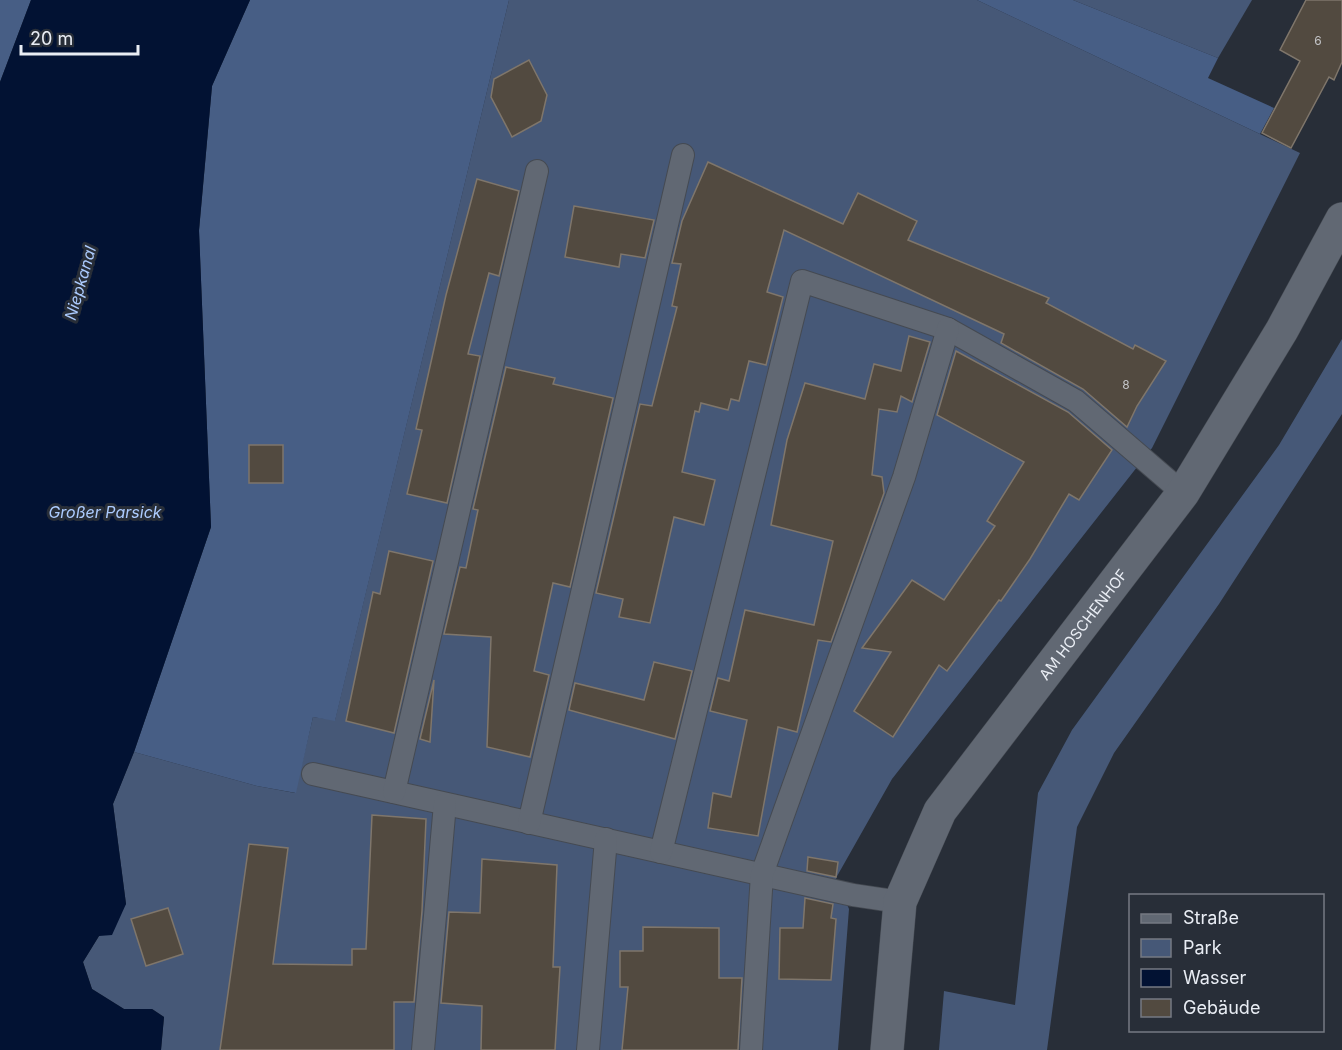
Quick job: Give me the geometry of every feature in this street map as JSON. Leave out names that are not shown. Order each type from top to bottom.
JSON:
[{"type":"street","name":"AM HOSCHENHOF","points":[[887,1050],[900,902],[940,812],[1184,493],[1282,330],[1342,219]]},
{"type":"lane","points":[[529,823],[683,155]]},
{"type":"lane","points":[[394,792],[537,171]]},
{"type":"lane","points":[[661,852],[802,281],[948,329],[1076,401],[1184,493]]},
{"type":"lane","points":[[751,1050],[762,874],[904,477],[948,329]]},
{"type":"lane","points":[[313,774],[853,895],[900,902]]},
{"type":"lane","points":[[423,1050],[445,804]]},
{"type":"lane","points":[[588,1050],[606,839]]},
{"type":"green space","points":[[509,0],[977,0],[1300,153],[1152,448],[892,779],[836,878],[849,909],[838,1050],[161,1050],[164,1017],[152,1009],[124,1009],[92,989],[83,962],[99,936],[126,904],[113,804],[134,752],[257,786],[295,793],[313,717],[335,720]]},
{"type":"green space","points":[[1073,0],[1252,0],[1218,58]]},
{"type":"green space","points":[[1342,339],[1342,414],[1219,604],[1114,753],[1077,827],[1047,1050],[939,1050],[944,991],[1015,1005],[1038,793],[1072,730],[1279,445]]},
{"type":"shaded area","points":[[0,0],[31,0],[0,82]]},
{"type":"shaded area","points":[[250,0],[509,0],[335,721],[313,717],[296,793],[257,786],[134,752],[211,527],[199,231],[212,86]]},
{"type":"shaded area","points":[[977,0],[1073,0],[1218,58],[1208,78],[1274,108],[1260,134]]},
{"type":"water","name":"Großer Parsick","points":[[31,0],[250,0],[212,86],[199,230],[211,527],[134,752],[113,804],[126,904],[112,935],[99,936],[83,962],[92,989],[124,1009],[152,1009],[164,1017],[161,1050],[0,1050],[0,82]]},
{"type":"building","points":[[1306,0],[1342,0],[1342,62],[1334,80],[1329,77],[1291,148],[1262,133],[1300,61],[1280,50]]},
{"type":"building","points":[[529,60],[547,95],[541,121],[512,137],[491,97],[494,79]]},
{"type":"building","points":[[708,162],[843,224],[858,193],[917,221],[908,240],[1049,298],[1046,303],[1133,349],[1135,345],[1166,361],[1137,406],[1127,427],[1083,389],[1001,343],[1004,334],[784,230],[767,292],[783,297],[766,365],[749,361],[739,401],[731,399],[728,410],[701,403],[699,412],[695,411],[682,472],[715,480],[704,525],[674,517],[650,623],[619,617],[623,599],[596,593],[640,404],[652,406],[677,307],[672,306],[681,264],[672,263],[682,221]]},
{"type":"building","points":[[477,179],[519,191],[499,276],[489,273],[468,354],[480,356],[447,503],[407,494],[422,430],[416,429],[446,295]]},
{"type":"building","points":[[574,206],[654,220],[645,258],[621,254],[619,267],[565,257]]},
{"type":"building","points":[[909,336],[930,342],[912,402],[901,396],[897,412],[879,409],[872,475],[882,477],[884,493],[831,642],[818,640],[797,732],[778,727],[758,836],[708,828],[713,793],[731,797],[747,720],[710,711],[718,678],[729,681],[745,610],[814,625],[833,541],[771,525],[787,440],[805,383],[865,399],[874,364],[901,371]]},
{"type":"building","points":[[956,351],[1068,412],[1112,450],[1079,500],[1069,494],[1030,559],[1001,601],[999,600],[947,671],[939,665],[893,737],[854,711],[891,652],[862,648],[912,580],[944,600],[995,526],[987,521],[1024,462],[937,415]]},
{"type":"building","points":[[506,367],[555,378],[553,384],[613,398],[570,587],[553,583],[534,671],[549,675],[530,757],[487,747],[491,637],[444,634],[460,567],[466,568],[478,510],[473,509]]},
{"type":"building","points":[[249,445],[283,445],[283,483],[249,483]]},
{"type":"building","points":[[389,551],[433,561],[394,733],[346,721],[373,592],[380,594]]},
{"type":"building","points":[[654,662],[692,671],[675,739],[569,710],[575,683],[644,700]]},
{"type":"building","points":[[434,680],[430,742],[420,739]]},
{"type":"building","points":[[372,815],[426,819],[422,911],[414,1002],[394,1002],[394,1050],[220,1050],[249,844],[288,848],[273,964],[352,965],[352,949],[366,949]]},
{"type":"building","points":[[808,857],[838,862],[836,877],[807,871]]},
{"type":"building","points":[[482,859],[557,865],[553,967],[560,967],[555,1050],[481,1050],[482,1006],[441,1003],[449,912],[480,913]]},
{"type":"building","points":[[805,898],[833,904],[831,918],[836,919],[831,980],[779,979],[780,928],[803,928]]},
{"type":"building","points":[[168,908],[183,954],[146,966],[131,919]]},
{"type":"building","points":[[643,927],[719,928],[719,978],[742,978],[738,1050],[622,1050],[628,987],[620,987],[620,951],[643,951]]},
{"type":"water label","name":"Niepkanal","points":[[80,283]]}]
